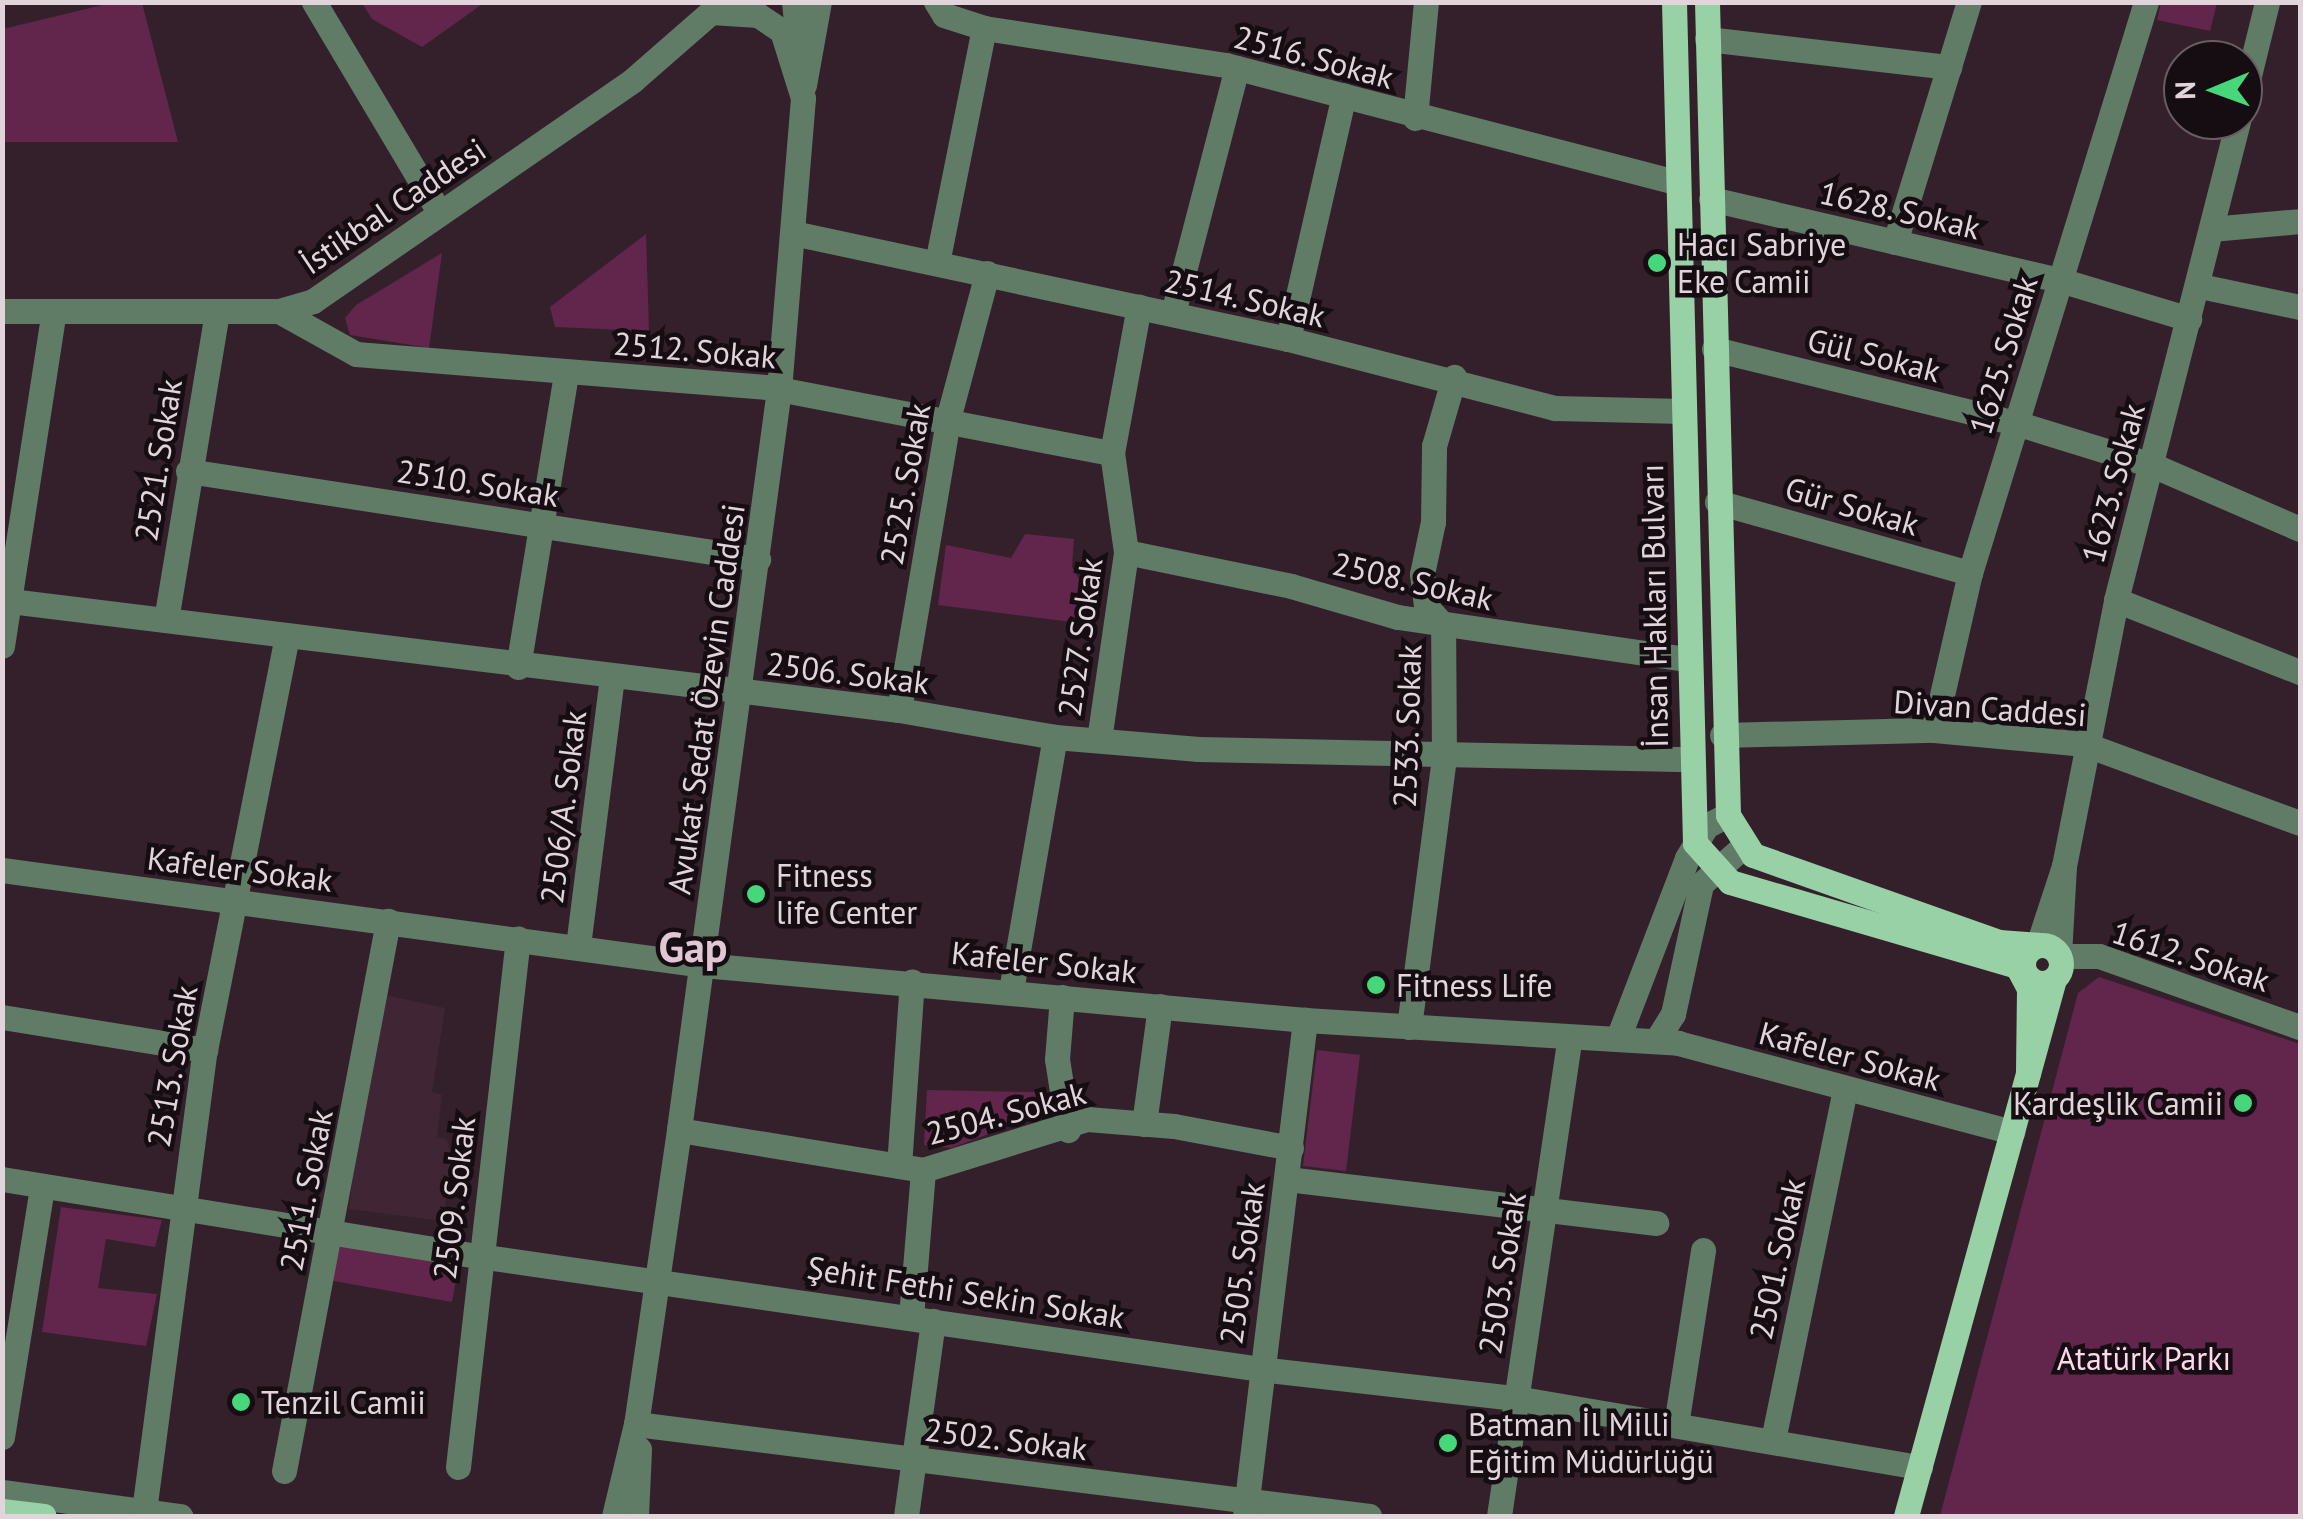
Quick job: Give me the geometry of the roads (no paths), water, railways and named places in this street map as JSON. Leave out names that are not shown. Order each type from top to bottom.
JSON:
[{"type":"main road","name":"İnsan Hakları Bulvarı","points":[[1674,2],[1695,843]]},
{"type":"main road","name":"İnsan Hakları Bulvarı","points":[[1707,2],[1722,735],[1728,816],[1745,846]]},
{"type":"main road","points":[[1695,843],[1730,882],[2008,962],[2026,975]]},
{"type":"main road","points":[[1745,846],[1753,855],[2051,960]]},
{"type":"main road","points":[[2028,1074],[2024,957],[2051,960]]},
{"type":"main road","points":[[1906,1516],[2028,1074],[2051,960]]},
{"type":"main road","points":[[2,1510],[44,1516]]},
{"type":"street","points":[[314,2],[440,213]]},
{"type":"street","name":"İstikbal Caddesi","points":[[2,310],[280,311],[313,302],[633,80],[716,8],[736,2]]},
{"type":"street","name":"Avukat Sedat Özevin Caddesi","points":[[794,2],[803,98]]},
{"type":"street","name":"Avukat Sedat Özevin Caddesi","points":[[636,1424],[780,389],[803,98],[819,2]]},
{"type":"street","points":[[1415,118],[1426,2]]},
{"type":"street","points":[[1895,242],[1969,2]]},
{"type":"street","name":"1625. Sokak","points":[[1934,730],[1970,573],[2146,2]]},
{"type":"street","points":[[2258,40],[2267,2]]},
{"type":"street","name":"2516. Sokak","points":[[943,6],[984,28],[1237,68],[1415,118],[1678,183]]},
{"type":"street","points":[[716,8],[758,15],[782,31],[803,98]]},
{"type":"street","points":[[937,263],[984,28]]},
{"type":"street","points":[[1708,39],[1949,67]]},
{"type":"street","points":[[1172,313],[1237,68]]},
{"type":"street","points":[[1288,339],[1344,95]]},
{"type":"street","name":"1623. Sokak","points":[[2051,960],[2084,744],[2116,600],[2200,286],[2233,140]]},
{"type":"street","name":"1628. Sokak","points":[[1710,199],[2060,280],[2190,318]]},
{"type":"street","points":[[2211,229],[2300,220]]},
{"type":"street","name":"2514. Sokak","points":[[793,232],[1288,339],[1454,378],[1556,408],[1682,410]]},
{"type":"street","name":"2525. Sokak","points":[[899,710],[948,420],[987,273]]},
{"type":"street","points":[[2200,286],[2300,307]]},
{"type":"street","name":"2527. Sokak","points":[[1099,740],[1126,552],[1112,453],[1140,306]]},
{"type":"street","points":[[2,646],[54,311]]},
{"type":"street","name":"2512. Sokak","points":[[280,311],[356,354],[780,389],[1112,453]]},
{"type":"street","name":"2521. Sokak","points":[[166,620],[217,312]]},
{"type":"street","name":"Gül Sokak","points":[[1714,348],[2016,424],[2152,465],[2300,528]]},
{"type":"street","points":[[518,667],[566,373]]},
{"type":"street","name":"2533. Sokak","points":[[1409,1027],[1444,757],[1443,625],[1426,606],[1422,574],[1434,522],[1434,446],[1454,378]]},
{"type":"street","name":"2510. Sokak","points":[[188,471],[758,559]]},
{"type":"street","name":"Gür Sokak","points":[[1717,502],[1970,573]]},
{"type":"street","name":"2508. Sokak","points":[[1126,552],[1443,625],[1688,659]]},
{"type":"street","name":"2506. Sokak","points":[[7,600],[518,667],[899,710],[1056,737],[1444,757],[1690,759]]},
{"type":"street","points":[[2116,600],[2300,672]]},
{"type":"street","name":"2513. Sokak","points":[[144,1511],[204,1050],[237,902],[287,636]]},
{"type":"street","name":"2506/A. Sokak","points":[[578,946],[612,677]]},
{"type":"street","name":"Divan Caddesi","points":[[1722,735],[1934,730],[2084,744],[2300,823]]},
{"type":"street","name":"2527. Sokak","points":[[1011,991],[1056,737]]},
{"type":"street","points":[[1618,1038],[1695,843],[1706,826],[1728,816]]},
{"type":"street","points":[[1656,1042],[1670,1026],[1701,884],[1714,868],[1745,846]]},
{"type":"street","name":"Kafeler Sokak","points":[[2,870],[703,964],[1306,1020],[1569,1040],[1618,1038],[1656,1042],[2012,1132]]},
{"type":"street","name":"2511. Sokak","points":[[284,1471],[388,921]]},
{"type":"street","name":"2509. Sokak","points":[[458,1467],[518,938]]},
{"type":"street","name":"1612. Sokak","points":[[2051,960],[2099,956],[2300,1027]]},
{"type":"street","points":[[906,1516],[916,1461],[922,1319],[911,1168],[912,981]]},
{"type":"street","points":[[1062,996],[1057,1059],[1068,1130]]},
{"type":"street","points":[[1144,1124],[1160,1006]]},
{"type":"street","points":[[2,1018],[204,1050]]},
{"type":"street","name":"2505. Sokak","points":[[1246,1508],[1260,1369],[1306,1020]]},
{"type":"street","name":"2503. Sokak","points":[[1499,1516],[1569,1040]]},
{"type":"street","name":"2501. Sokak","points":[[1773,1440],[1845,1090]]},
{"type":"street","name":"2504. Sokak","points":[[679,1130],[911,1168],[1068,1130],[1087,1120],[1144,1124],[1291,1148]]},
{"type":"street","name":"Şehit Fethi Sekin Sokak","points":[[2,1179],[480,1256],[657,1277],[1260,1369],[1515,1398],[1920,1468]]},
{"type":"street","points":[[1287,1179],[1546,1205],[1656,1223]]},
{"type":"street","points":[[2,1437],[42,1186]]},
{"type":"street","points":[[1676,1424],[1703,1250]]},
{"type":"street","points":[[614,1516],[636,1424]]},
{"type":"street","points":[[636,1424],[636,1516]]},
{"type":"street","name":"2502. Sokak","points":[[636,1424],[1246,1508],[1369,1516]]},
{"type":"street","points":[[2,1492],[180,1516]]},
{"type":"place","name":"Hacı Sabriye Eke Camii","points":[[1657,263]]},
{"type":"place","name":"Fitness life Center","points":[[756,894]]},
{"type":"place","name":"Fitness Life","points":[[1376,985]]},
{"type":"place","name":"Kardeşlik Camii","points":[[2243,1103]]},
{"type":"place","name":"Tenzil Camii","points":[[241,1402]]},
{"type":"place","name":"Batman İl Milli Eğitim Müdürlüğü","points":[[1448,1443]]},
{"type":"district","name":"Gap","points":[[693,947]]},
{"type":"park label","name":"Atatürk Parkı","points":[[2144,1358]]}]
